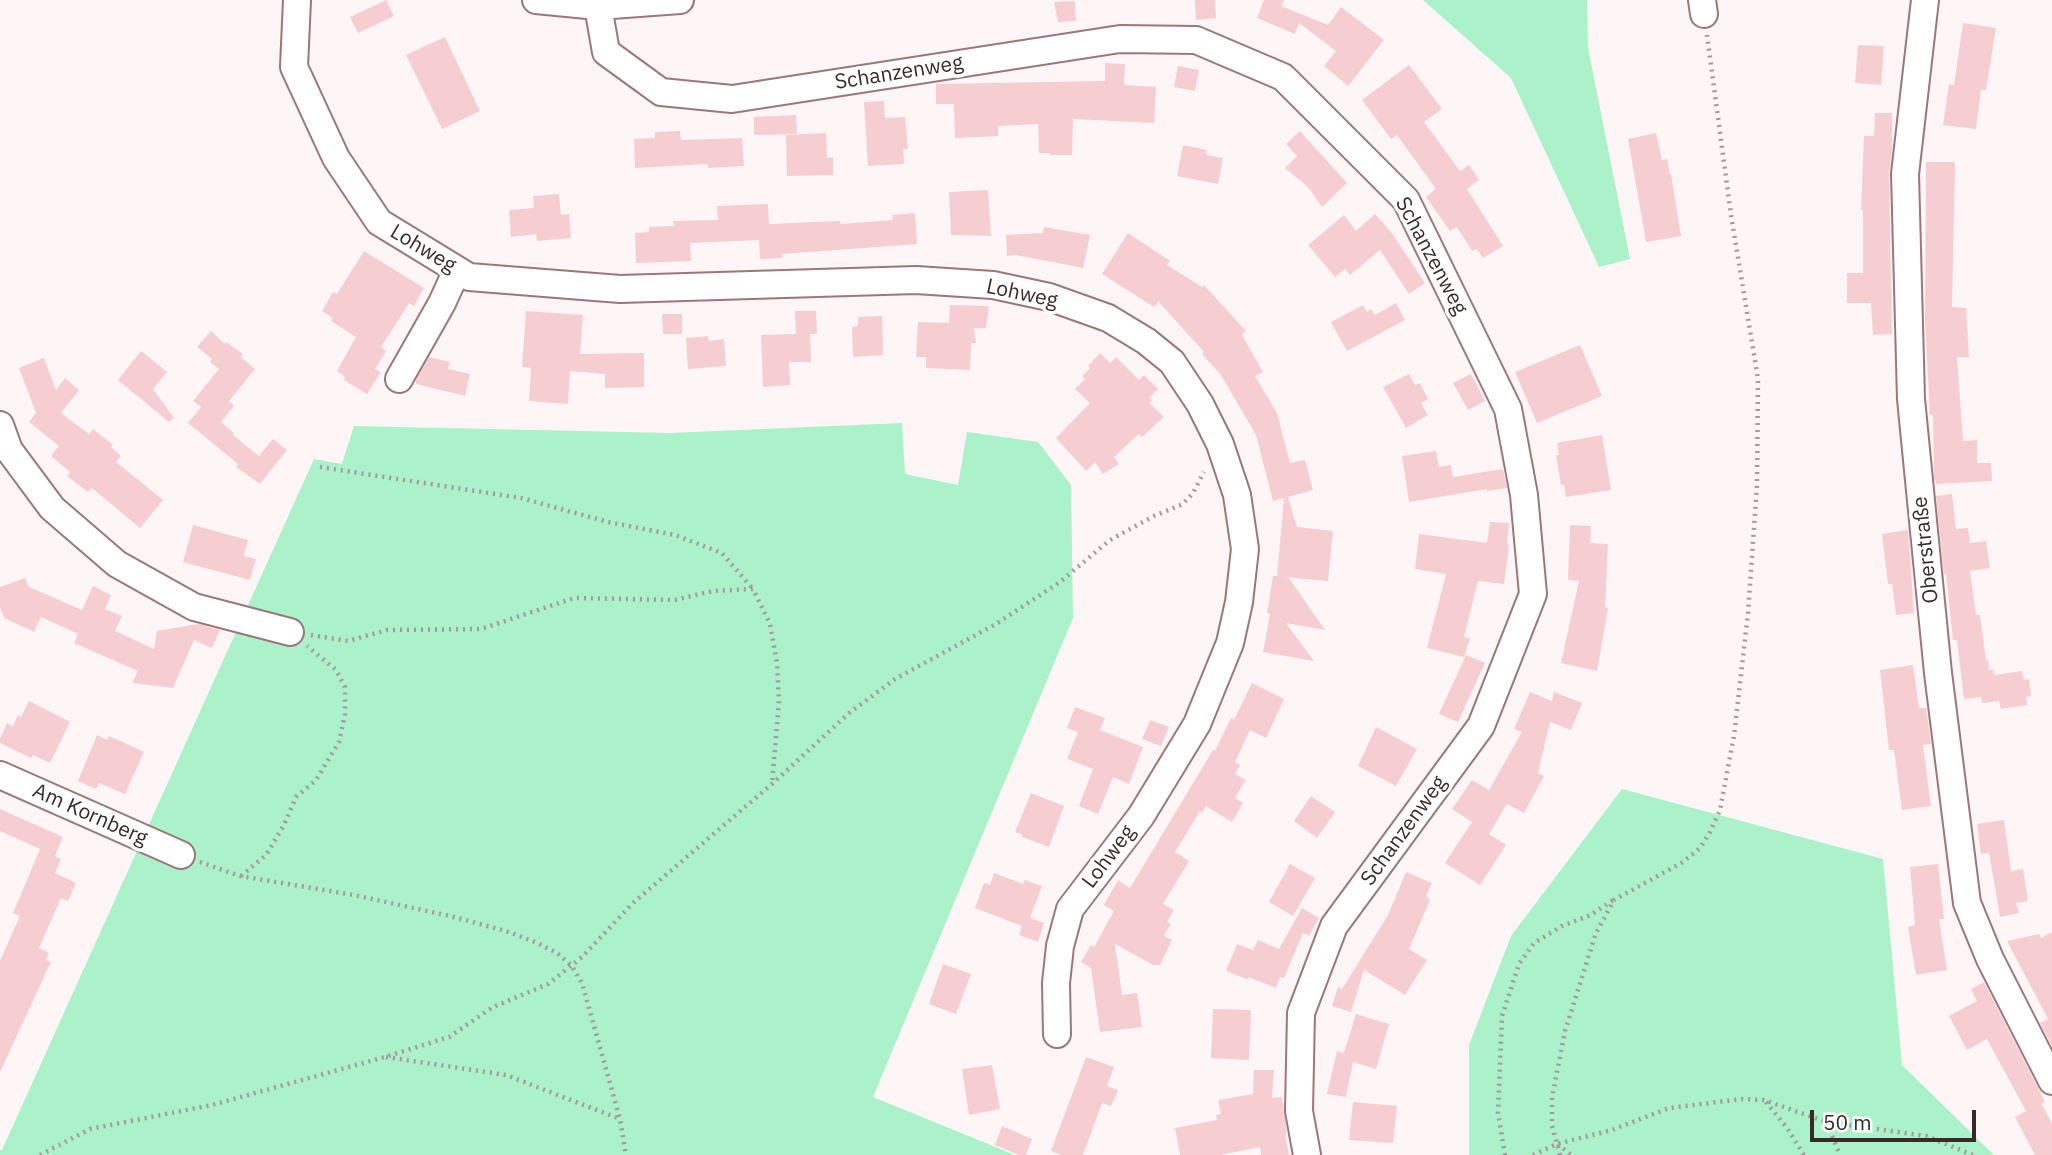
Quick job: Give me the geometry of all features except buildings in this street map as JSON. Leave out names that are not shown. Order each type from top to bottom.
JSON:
[{"type":"street","name":"Lohweg","points":[[297,0],[294,67],[336,158],[379,222],[469,277],[620,289],[916,280],[993,285],[1049,297],[1108,318],[1146,341],[1172,362],[1200,404],[1220,443],[1237,495],[1245,549],[1239,602],[1230,643],[1197,724],[1141,816],[1070,909],[1060,946],[1056,983],[1057,1034]]},
{"type":"street","points":[[536,0],[598,6],[680,0]]},
{"type":"street","name":"Oberstraße","points":[[1925,0],[1905,174],[1911,399],[1938,673],[1967,903],[1990,959],[2052,1081]]},
{"type":"street","name":"Schanzenweg","points":[[598,6],[606,52],[661,92],[732,99],[1120,39],[1196,40],[1283,76],[1406,200],[1508,409],[1524,495],[1533,594],[1481,726],[1334,926],[1325,948],[1301,1013],[1299,1111],[1307,1155]]},
{"type":"street","points":[[399,379],[442,303],[457,270]]},
{"type":"street","points":[[0,425],[9,450],[52,508],[117,564],[194,607],[290,632]]},
{"type":"street","name":"Am Kornberg","points":[[0,775],[181,855]]},
{"type":"path","points":[[1505,1155],[1498,1113],[1502,1016],[1519,964],[1534,943],[1562,926],[1591,915],[1682,862],[1700,848],[1720,810],[1727,778],[1748,613],[1758,485],[1758,379],[1731,215],[1703,7]]},
{"type":"path","points":[[40,1155],[90,1129],[212,1105],[449,1037],[493,1007],[548,984],[582,957],[633,903],[772,784],[848,714],[895,679],[996,624],[1060,582],[1110,540],[1183,504],[1193,493],[1220,443]]},
{"type":"path","points":[[320,467],[521,498],[608,522],[674,535],[722,553],[753,589],[770,624],[777,663],[779,701],[772,784]]},
{"type":"path","points":[[290,632],[348,640],[387,631],[481,629],[574,598],[675,600],[713,591],[753,589]]},
{"type":"path","points":[[240,876],[266,855],[284,825],[296,797],[316,780],[339,742],[345,714],[345,687],[336,670],[290,632]]},
{"type":"path","points":[[181,855],[240,876],[354,894],[450,916],[506,931],[557,953],[572,965],[582,983],[620,1119],[626,1155]]},
{"type":"path","points":[[1560,1155],[1552,1126],[1552,1098],[1565,1031],[1596,933],[1614,900]]},
{"type":"path","points":[[385,1057],[506,1075],[620,1119]]},
{"type":"path","points":[[1764,1100],[1787,1128],[1804,1155]]},
{"type":"path","points":[[1534,1155],[1557,1144],[1612,1130],[1669,1108],[1721,1101],[1764,1100],[1827,1122],[1926,1136],[1973,1155]]},
{"type":"path","points":[[1827,1122],[1840,1155]]},
{"type":"path","points":[[1557,1144],[1571,1155]]},
{"type":"green space","points":[[1423,0],[1587,0],[1588,48],[1630,259],[1599,267],[1511,78]]},
{"type":"green space","points":[[902,423],[905,474],[958,485],[967,432],[1038,442],[1071,485],[1073,618],[873,1097],[1015,1155],[0,1155],[314,459],[342,464],[354,426],[670,433]]},
{"type":"green space","points":[[1622,789],[1883,859],[1902,1065],[1994,1155],[1469,1155],[1469,1045],[1511,936]]}]
